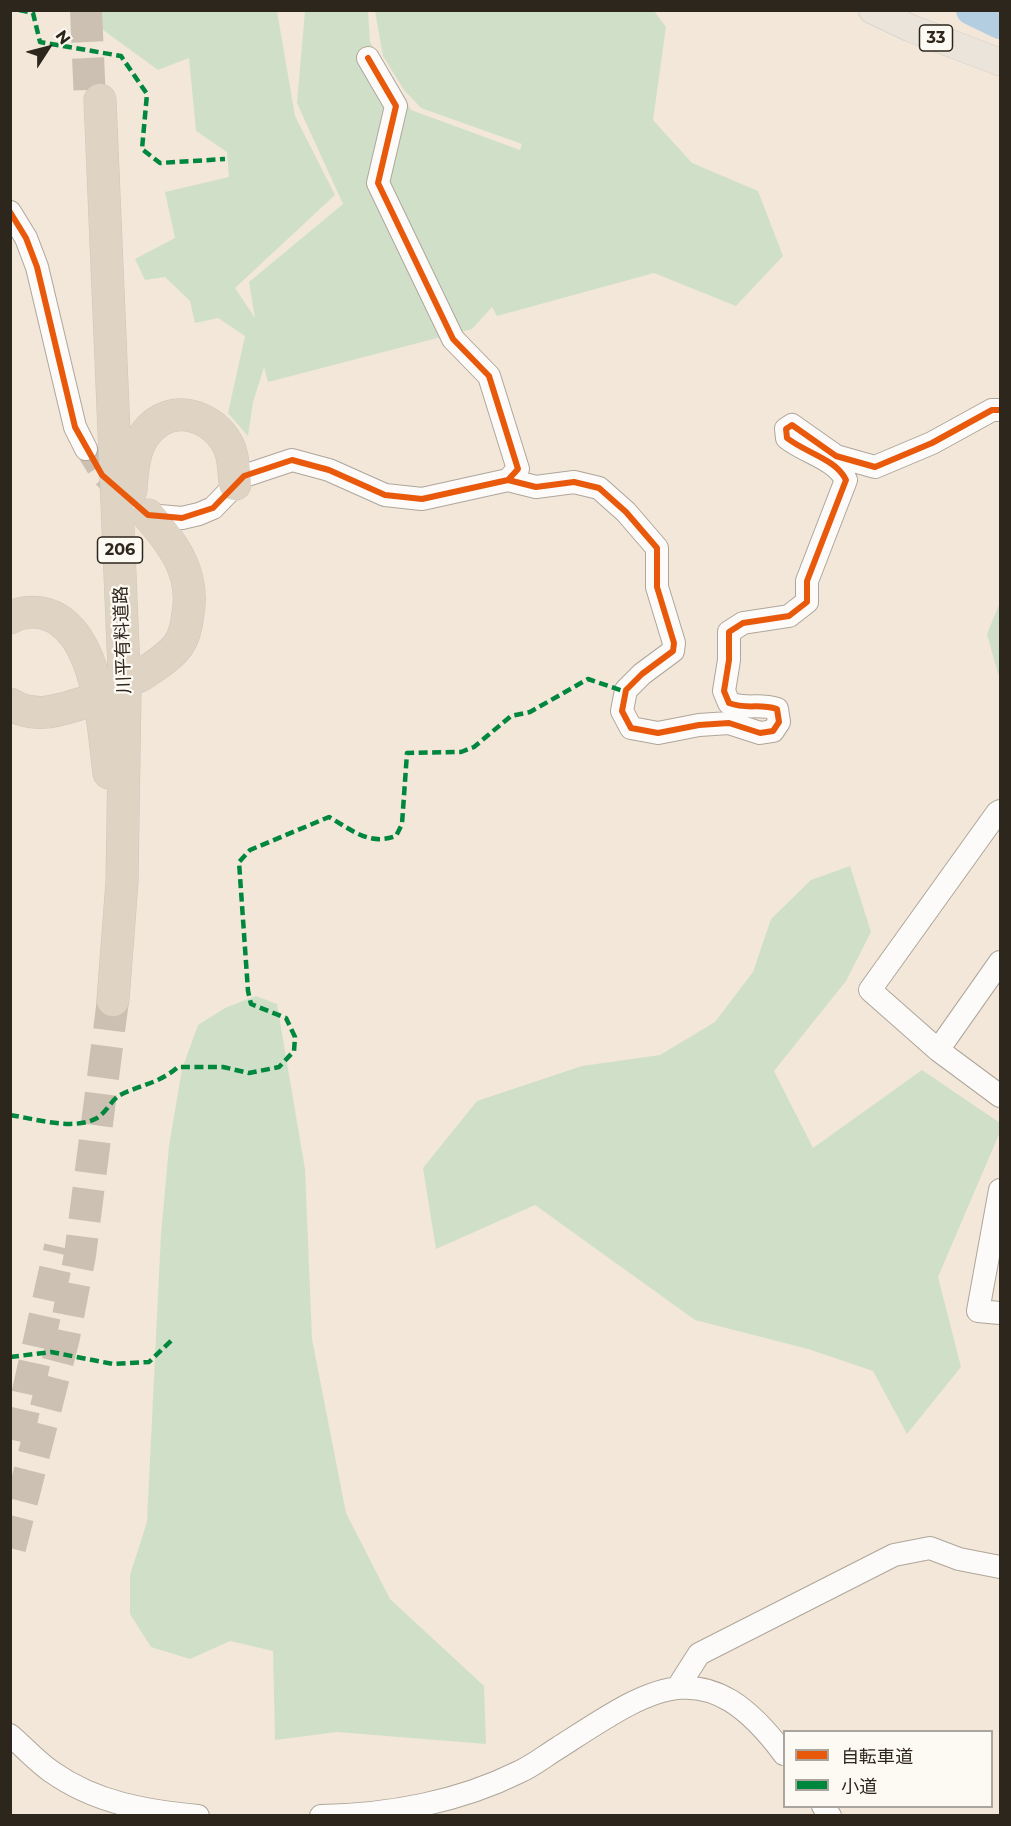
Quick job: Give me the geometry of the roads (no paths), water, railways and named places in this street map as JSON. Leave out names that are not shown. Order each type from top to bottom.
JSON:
[{"type":"highway","name":"川平有料道路","points":[[95,101],[133,685],[122,882],[105,999],[112,794],[112,615],[95,101]]},
{"type":"highway","points":[[133,685],[132,480],[136,452],[146,433],[160,421],[175,415],[192,415],[209,421],[220,433],[229,448],[235,484]]},
{"type":"highway","points":[[133,685],[179,644],[186,626],[190,603],[184,566],[172,543],[144,512]]},
{"type":"highway","points":[[10,618],[34,611],[53,616],[71,631],[84,651],[100,704],[112,794]]},
{"type":"highway","points":[[10,704],[20,710],[38,714],[83,703]]},
{"type":"main road","name":"33","points":[[872,10],[1000,62]]},
{"type":"street","points":[[368,58],[396,106],[378,183],[453,339],[489,376],[518,469],[508,480]]},
{"type":"street","points":[[10,212],[26,238],[37,267],[75,427],[86,449]]},
{"type":"street","points":[[144,512],[182,518],[199,514],[213,508],[244,476],[292,460],[329,470],[385,495],[422,499],[508,480],[536,487],[574,483],[599,488],[626,512],[657,548],[657,586],[674,643],[673,651],[642,674],[626,690],[622,711],[632,728],[658,733],[699,725],[729,723],[760,733],[773,730],[779,722],[777,709],[765,705],[743,709],[729,703],[723,691],[729,660],[729,632],[743,623],[789,616],[807,602],[807,581],[846,480],[840,469],[800,448],[787,438],[786,429],[792,425],[836,456],[875,467],[932,442],[992,410],[1000,410]]},
{"type":"street","points":[[1000,811],[870,990],[938,1050],[1000,1096]]},
{"type":"street","points":[[938,1050],[1000,962]]},
{"type":"street","points":[[1000,1190],[978,1311],[1000,1313]]},
{"type":"street","points":[[678,1687],[699,1654],[894,1555],[930,1548],[958,1559],[1000,1567]]},
{"type":"street","points":[[321,1815],[378,1814],[478,1790],[521,1772],[627,1705],[653,1692],[678,1687],[707,1690],[735,1702],[755,1720],[783,1753]]},
{"type":"street","points":[[10,1735],[51,1771],[77,1788],[114,1803],[161,1812],[198,1815]]},
{"type":"waterway","points":[[971,10],[1000,24]]},
{"type":"tunnel","points":[[86,10],[90,102]]},
{"type":"tunnel","points":[[86,449],[102,475],[120,493]]},
{"type":"tunnel","points":[[10,1548],[64,1337],[80,1255],[113,1000]]},
{"type":"tunnel","points":[[17,1441],[60,1247]]}]
